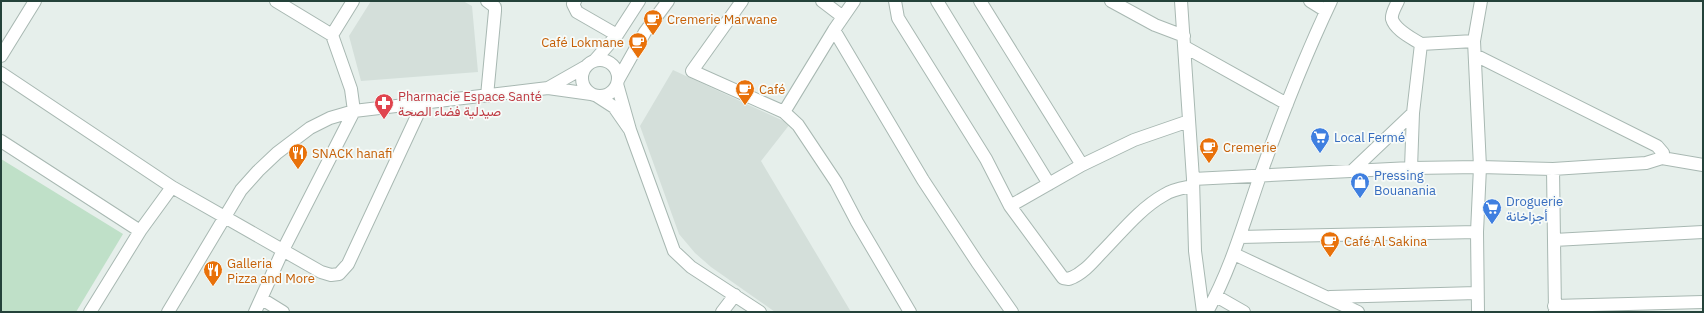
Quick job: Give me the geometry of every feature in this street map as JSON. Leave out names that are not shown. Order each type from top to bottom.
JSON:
[{"type":"street","points":[[1,56],[35,1]]},
{"type":"street","points":[[255,312],[283,250],[354,112],[351,89],[332,35],[276,1]]},
{"type":"street","points":[[332,35],[353,1]]},
{"type":"street","points":[[575,1],[573,4],[577,12],[617,35]]},
{"type":"street","points":[[548,88],[595,60],[617,35],[639,1]]},
{"type":"street","points":[[168,312],[242,190],[258,171],[310,128],[330,118],[354,112],[548,88],[594,95],[608,94],[618,82],[645,32],[668,1]]},
{"type":"street","points":[[742,1],[692,71],[784,112],[806,135],[832,176],[910,312]]},
{"type":"street","points":[[822,1],[843,17]]},
{"type":"street","points":[[784,112],[834,30],[854,1]]},
{"type":"street","points":[[895,1],[898,18],[986,158],[1010,206],[1063,278],[1069,280],[1085,270],[1136,217],[1153,202],[1193,182],[1353,170],[1480,167],[1553,169],[1646,163],[1662,158],[1703,165]]},
{"type":"street","points":[[937,1],[1049,184]]},
{"type":"street","points":[[980,1],[1082,165]]},
{"type":"street","points":[[1111,1],[1155,25],[1287,104]]},
{"type":"street","points":[[1181,1],[1193,182],[1195,251],[1203,312]]},
{"type":"street","points":[[1207,312],[1216,296],[1234,254],[1287,104],[1329,6],[1310,1]]},
{"type":"street","points":[[1398,1],[1392,13],[1392,20],[1401,30],[1420,44],[1474,41]]},
{"type":"street","points":[[1478,312],[1477,232],[1480,167],[1474,41],[1481,1]]},
{"type":"street","points":[[487,96],[493,3]]},
{"type":"street","points":[[834,30],[923,180],[1012,312]]},
{"type":"street","points":[[1411,168],[1413,113],[1420,44]]},
{"type":"street","points":[[1475,55],[1657,146],[1663,154],[1662,158]]},
{"type":"street","points":[[595,60],[601,59],[613,64],[616,69],[630,130],[674,251],[691,267],[760,312]]},
{"type":"street","points":[[585,67],[582,72],[583,85],[594,95],[614,107],[630,130]]},
{"type":"street","points":[[1,73],[172,187],[321,272],[331,275],[339,274],[344,270],[422,103]]},
{"type":"street","points":[[1353,170],[1413,113]]},
{"type":"street","points":[[1010,206],[1082,165],[1134,140],[1189,121]]},
{"type":"street","points":[[1,141],[140,231]]},
{"type":"street","points":[[1553,169],[1554,309],[1703,302]]},
{"type":"street","points":[[90,312],[140,231],[172,187]]},
{"type":"street","points":[[1240,237],[1477,232]]},
{"type":"street","points":[[1554,240],[1703,232]]},
{"type":"street","points":[[1234,254],[1330,297],[1358,312]]},
{"type":"street","points":[[1330,297],[1477,293]]},
{"type":"street","points":[[722,312],[735,295]]},
{"type":"street","points":[[1216,296],[1244,312]]},
{"type":"street","points":[[262,299],[284,312]]},
{"type":"shaded area","points":[[371,1],[463,1],[472,6],[478,72],[361,81],[349,36]]},
{"type":"shaded area","points":[[673,70],[790,124],[761,161],[851,312],[775,312],[711,267],[695,253],[679,234],[640,126]]},
{"type":"green space","points":[[1,159],[123,234],[76,312],[1,312]]},
{"type":"place","name":"Cremerie Marwane","points":[[653,36]]},
{"type":"place","name":"Café Lokmane","points":[[638,59]]},
{"type":"place","name":"Café","points":[[745,106]]},
{"type":"place","name":"Pharmacie Espace Santé صيدلية فضاء الصحة","points":[[384,120]]},
{"type":"place","name":"Local Fermé","points":[[1320,154]]},
{"type":"place","name":"Cremerie","points":[[1209,164]]},
{"type":"place","name":"SNACK hanafi","points":[[298,170]]},
{"type":"place","name":"Pressing Bouanania","points":[[1360,199]]},
{"type":"place","name":"Droguerie أجزاخانة","points":[[1492,225]]},
{"type":"place","name":"Café Al Sakina","points":[[1330,258]]},
{"type":"place","name":"Galleria Pizza and More","points":[[213,287]]}]
